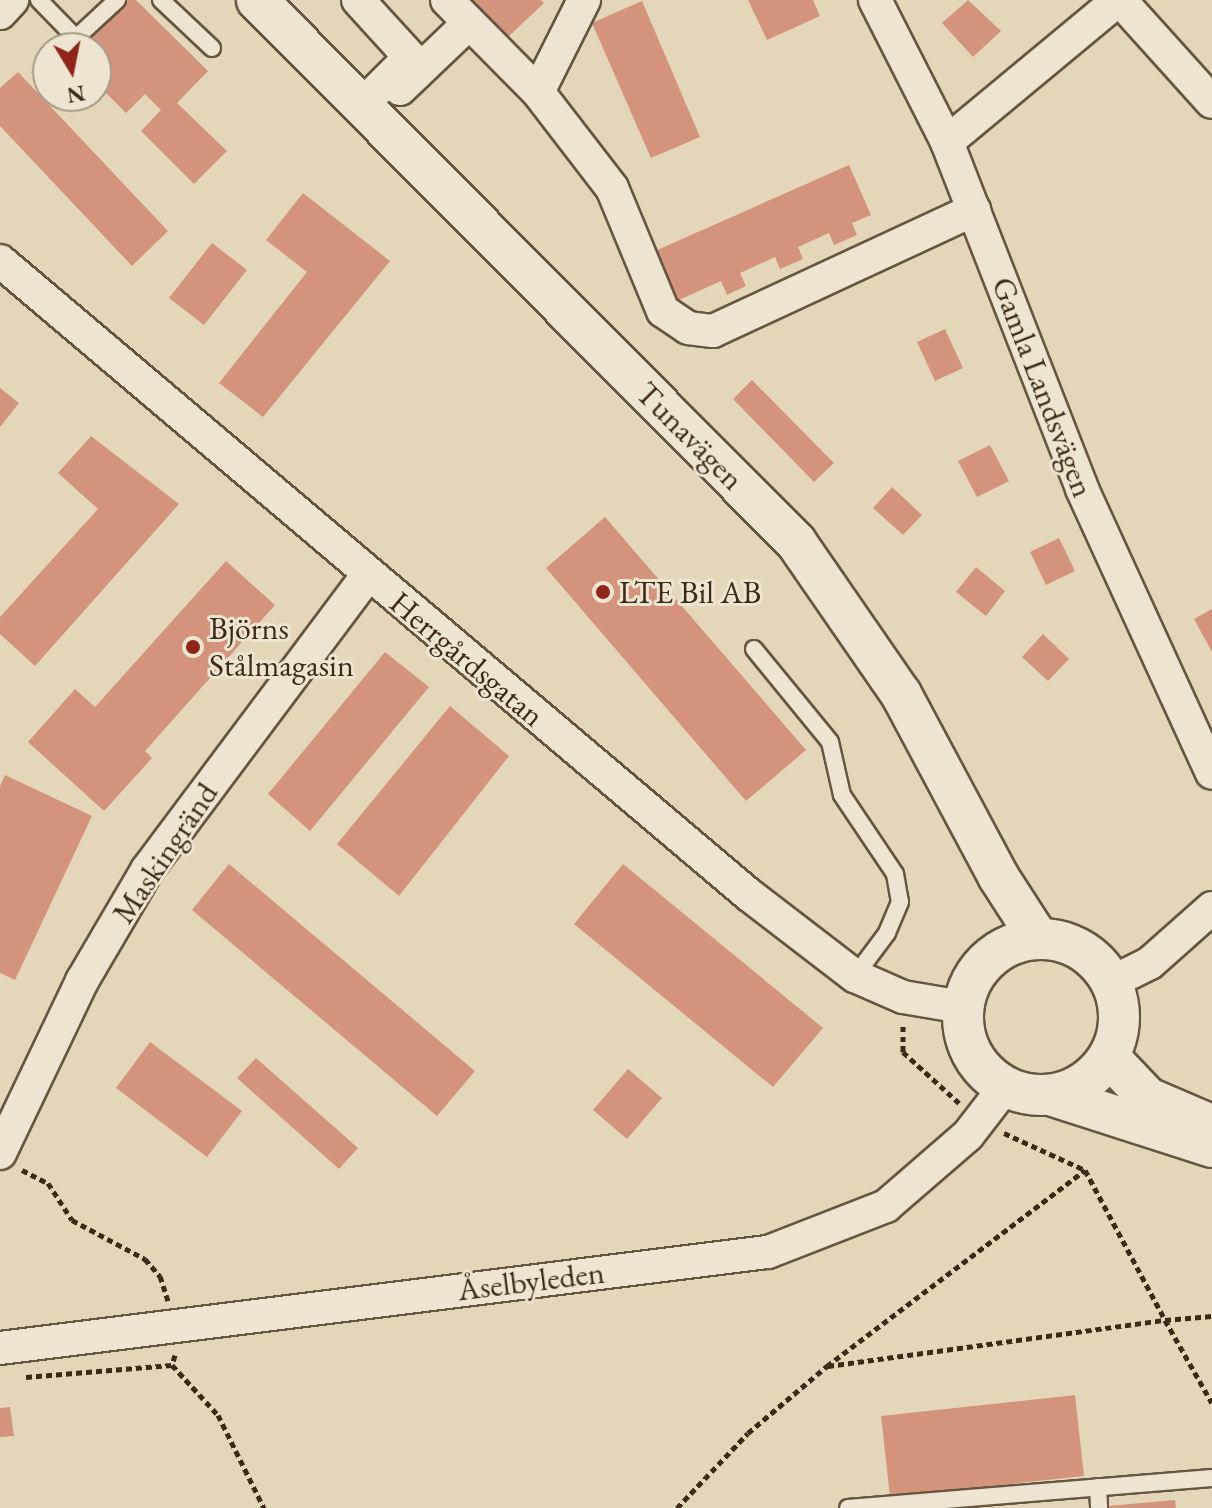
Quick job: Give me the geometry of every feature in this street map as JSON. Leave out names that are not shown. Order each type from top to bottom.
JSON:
[{"type":"street","points":[[0,13],[12,0]]},
{"type":"street","name":"Tunavägen","points":[[257,0],[796,542],[901,694],[998,876],[1038,938]]},
{"type":"street","points":[[358,0],[410,57],[367,111]]},
{"type":"street","points":[[447,0],[538,92],[612,188],[663,311],[688,328],[713,331],[974,210]]},
{"type":"street","points":[[538,92],[584,0]]},
{"type":"street","name":"Gamla Landsvägen","points":[[875,0],[947,142],[1082,489],[1212,773]]},
{"type":"street","points":[[947,142],[1119,0],[1212,102]]},
{"type":"street","points":[[367,111],[469,23]]},
{"type":"street","name":"Herrgårdsgatan","points":[[0,261],[367,576],[748,894],[855,976],[903,997],[962,1007]]},
{"type":"street","name":"Maskingränd","points":[[0,1153],[82,981],[147,870],[367,576]]},
{"type":"street","points":[[1112,982],[1150,963],[1212,908]]},
{"type":"street","points":[[1050,1095],[1072,1089],[1109,1057],[1118,1033],[1119,1007],[1112,982],[1081,949],[1038,938],[996,952],[974,976],[962,1007],[971,1054],[1005,1087],[1050,1095],[1212,1147]]},
{"type":"street","points":[[1109,1057],[1148,1098],[1212,1125]]},
{"type":"street","name":"Åselbyleden","points":[[0,1348],[768,1252],[886,1206],[978,1121],[1005,1087]]},
{"type":"lane","points":[[39,0],[76,38],[117,0]]},
{"type":"lane","points":[[161,0],[212,48]]},
{"type":"lane","points":[[754,649],[830,742],[842,795],[895,874],[900,902],[887,933],[855,976]]},
{"type":"lane","points":[[848,1508],[1212,1478]]},
{"type":"lane","points":[[1098,1487],[1099,1508]]},
{"type":"path","points":[[903,997],[903,1052],[978,1121],[1085,1170],[1212,1403]]},
{"type":"path","points":[[677,1508],[748,1433],[827,1366],[1085,1170]]},
{"type":"path","points":[[827,1366],[1212,1316]]},
{"type":"path","points":[[15,1379],[172,1365]]},
{"type":"building","points":[[125,0],[136,0],[208,71],[177,103],[227,151],[194,184],[141,131],[161,110],[145,94],[126,113],[112,99],[112,32],[94,32]]},
{"type":"building","points":[[469,0],[541,0],[544,3],[506,39]]},
{"type":"building","points":[[748,0],[813,0],[820,16],[767,40]]},
{"type":"building","points":[[968,0],[1001,31],[973,57],[942,23]]},
{"type":"building","points":[[642,1],[700,137],[651,158],[592,23]]},
{"type":"building","points":[[18,72],[32,87],[32,112],[56,112],[168,231],[132,266],[0,126],[0,88]]},
{"type":"building","points":[[849,165],[871,215],[852,223],[857,235],[834,245],[829,233],[798,247],[803,259],[780,269],[775,257],[740,273],[746,286],[727,295],[721,281],[668,305],[646,255]]},
{"type":"building","points":[[303,193],[390,261],[263,417],[219,383],[307,272],[266,240]]},
{"type":"building","points":[[212,243],[247,270],[204,325],[169,298]]},
{"type":"building","points":[[945,329],[963,368],[935,381],[917,342]]},
{"type":"building","points":[[752,380],[834,463],[814,482],[733,399]]},
{"type":"building","points":[[0,388],[19,403],[0,427]]},
{"type":"building","points":[[91,436],[179,504],[35,666],[0,634],[0,617],[98,509],[58,473]]},
{"type":"building","points":[[990,445],[1009,481],[977,497],[958,461]]},
{"type":"building","points":[[892,487],[922,515],[903,535],[873,508]]},
{"type":"building","points":[[605,517],[806,750],[746,801],[546,568]]},
{"type":"building","points":[[1059,538],[1075,571],[1046,585],[1030,552]]},
{"type":"building","name":"Björns Stålmagasin","points":[[226,561],[275,605],[145,751],[152,758],[104,811],[28,742],[75,689],[95,707]]},
{"type":"building","points":[[976,567],[1005,591],[986,616],[956,592]]},
{"type":"building","points":[[1212,609],[1212,652],[1194,619]]},
{"type":"building","points":[[1043,634],[1069,659],[1048,681],[1022,657]]},
{"type":"building","points":[[385,652],[429,687],[310,831],[268,794]]},
{"type":"building","points":[[450,706],[509,756],[399,896],[337,844]]},
{"type":"building","points":[[5,775],[92,816],[15,980],[0,973],[0,786]]},
{"type":"building","points":[[229,864],[475,1071],[437,1116],[192,910]]},
{"type":"building","points":[[623,864],[823,1028],[773,1087],[574,924]]},
{"type":"building","points":[[150,1042],[242,1111],[207,1157],[116,1088]]},
{"type":"building","points":[[256,1058],[358,1148],[339,1169],[237,1078]]},
{"type":"building","points":[[628,1069],[662,1098],[627,1139],[593,1110]]},
{"type":"building","points":[[1075,1395],[1084,1476],[890,1497],[881,1416]]},
{"type":"building","points":[[10,1407],[14,1436],[0,1437],[0,1408]]},
{"type":"building","points":[[1175,1500],[1176,1508],[1108,1508],[1108,1506]]},
{"type":"place","name":"LTE Bil AB","points":[[603,592]]},
{"type":"place","name":"Björns Stålmagasin","points":[[193,647]]}]
